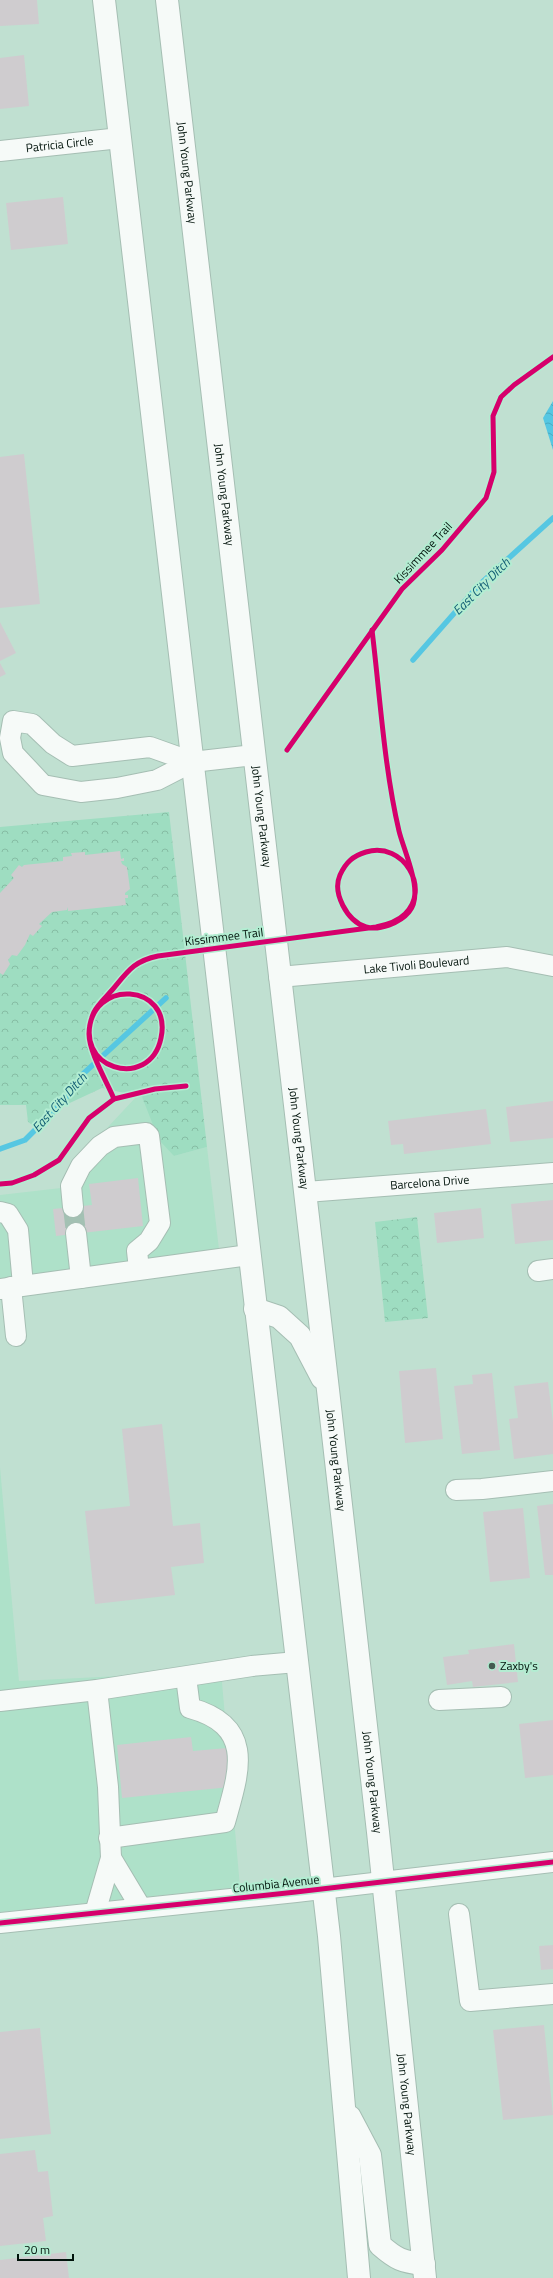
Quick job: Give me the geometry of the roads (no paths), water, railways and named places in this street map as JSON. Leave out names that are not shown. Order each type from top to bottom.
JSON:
[{"type":"highway","points":[[104,0],[323,1889],[345,2109],[359,2278]]},
{"type":"highway","name":"John Young Parkway","points":[[167,0],[279,977],[306,1192],[383,1881],[424,2271]]},
{"type":"highway","points":[[255,1309],[279,1317],[300,1336],[328,1390]]},
{"type":"highway","points":[[345,2109],[370,2155],[380,2245],[394,2258],[424,2271]]},
{"type":"street","name":"Patricia Circle","points":[[0,151],[120,138]]},
{"type":"street","points":[[192,762],[150,747],[72,756],[53,744],[32,724],[13,721],[10,738],[13,753],[43,785],[82,792],[117,788],[157,780],[192,762],[254,755]]},
{"type":"street","name":"Lake Tivoli Boulevard","points":[[279,977],[508,957],[553,966]]},
{"type":"street","points":[[73,1207],[71,1186],[81,1166],[100,1146],[114,1137],[146,1133],[149,1136],[160,1223],[148,1241],[138,1251],[139,1269]]},
{"type":"street","name":"Barcelona Drive","points":[[306,1192],[553,1173]]},
{"type":"street","points":[[0,1212],[8,1214],[18,1230],[11,1287],[16,1336]]},
{"type":"street","points":[[76,1234],[81,1278]]},
{"type":"street","points":[[11,1287],[249,1255]]},
{"type":"street","points":[[456,1490],[553,1481]]},
{"type":"street","points":[[0,1700],[97,1690],[252,1666],[296,1662]]},
{"type":"street","points":[[109,1838],[225,1822],[238,1776],[236,1740],[222,1722],[205,1712],[190,1708],[186,1677]]},
{"type":"street","points":[[95,1912],[111,1858],[108,1787],[97,1690]]},
{"type":"street","points":[[439,1700],[501,1697]]},
{"type":"street","points":[[111,1858],[142,1908]]},
{"type":"street","name":"Columbia Avenue","points":[[0,1923],[323,1889],[553,1862]]},
{"type":"street","points":[[459,1914],[470,2001],[553,1994]]},
{"type":"water","points":[[553,401],[553,450],[543,418]]},
{"type":"waterway","name":"East City Ditch","points":[[413,660],[479,585],[553,518]]},
{"type":"waterway","name":"East City Ditch","points":[[0,1149],[25,1140],[61,1104],[84,1073],[166,998]]},
{"type":"tunnel","points":[[73,1207],[76,1233]]},
{"type":"place","name":"Zaxby's","points":[[492,1666]]}]
